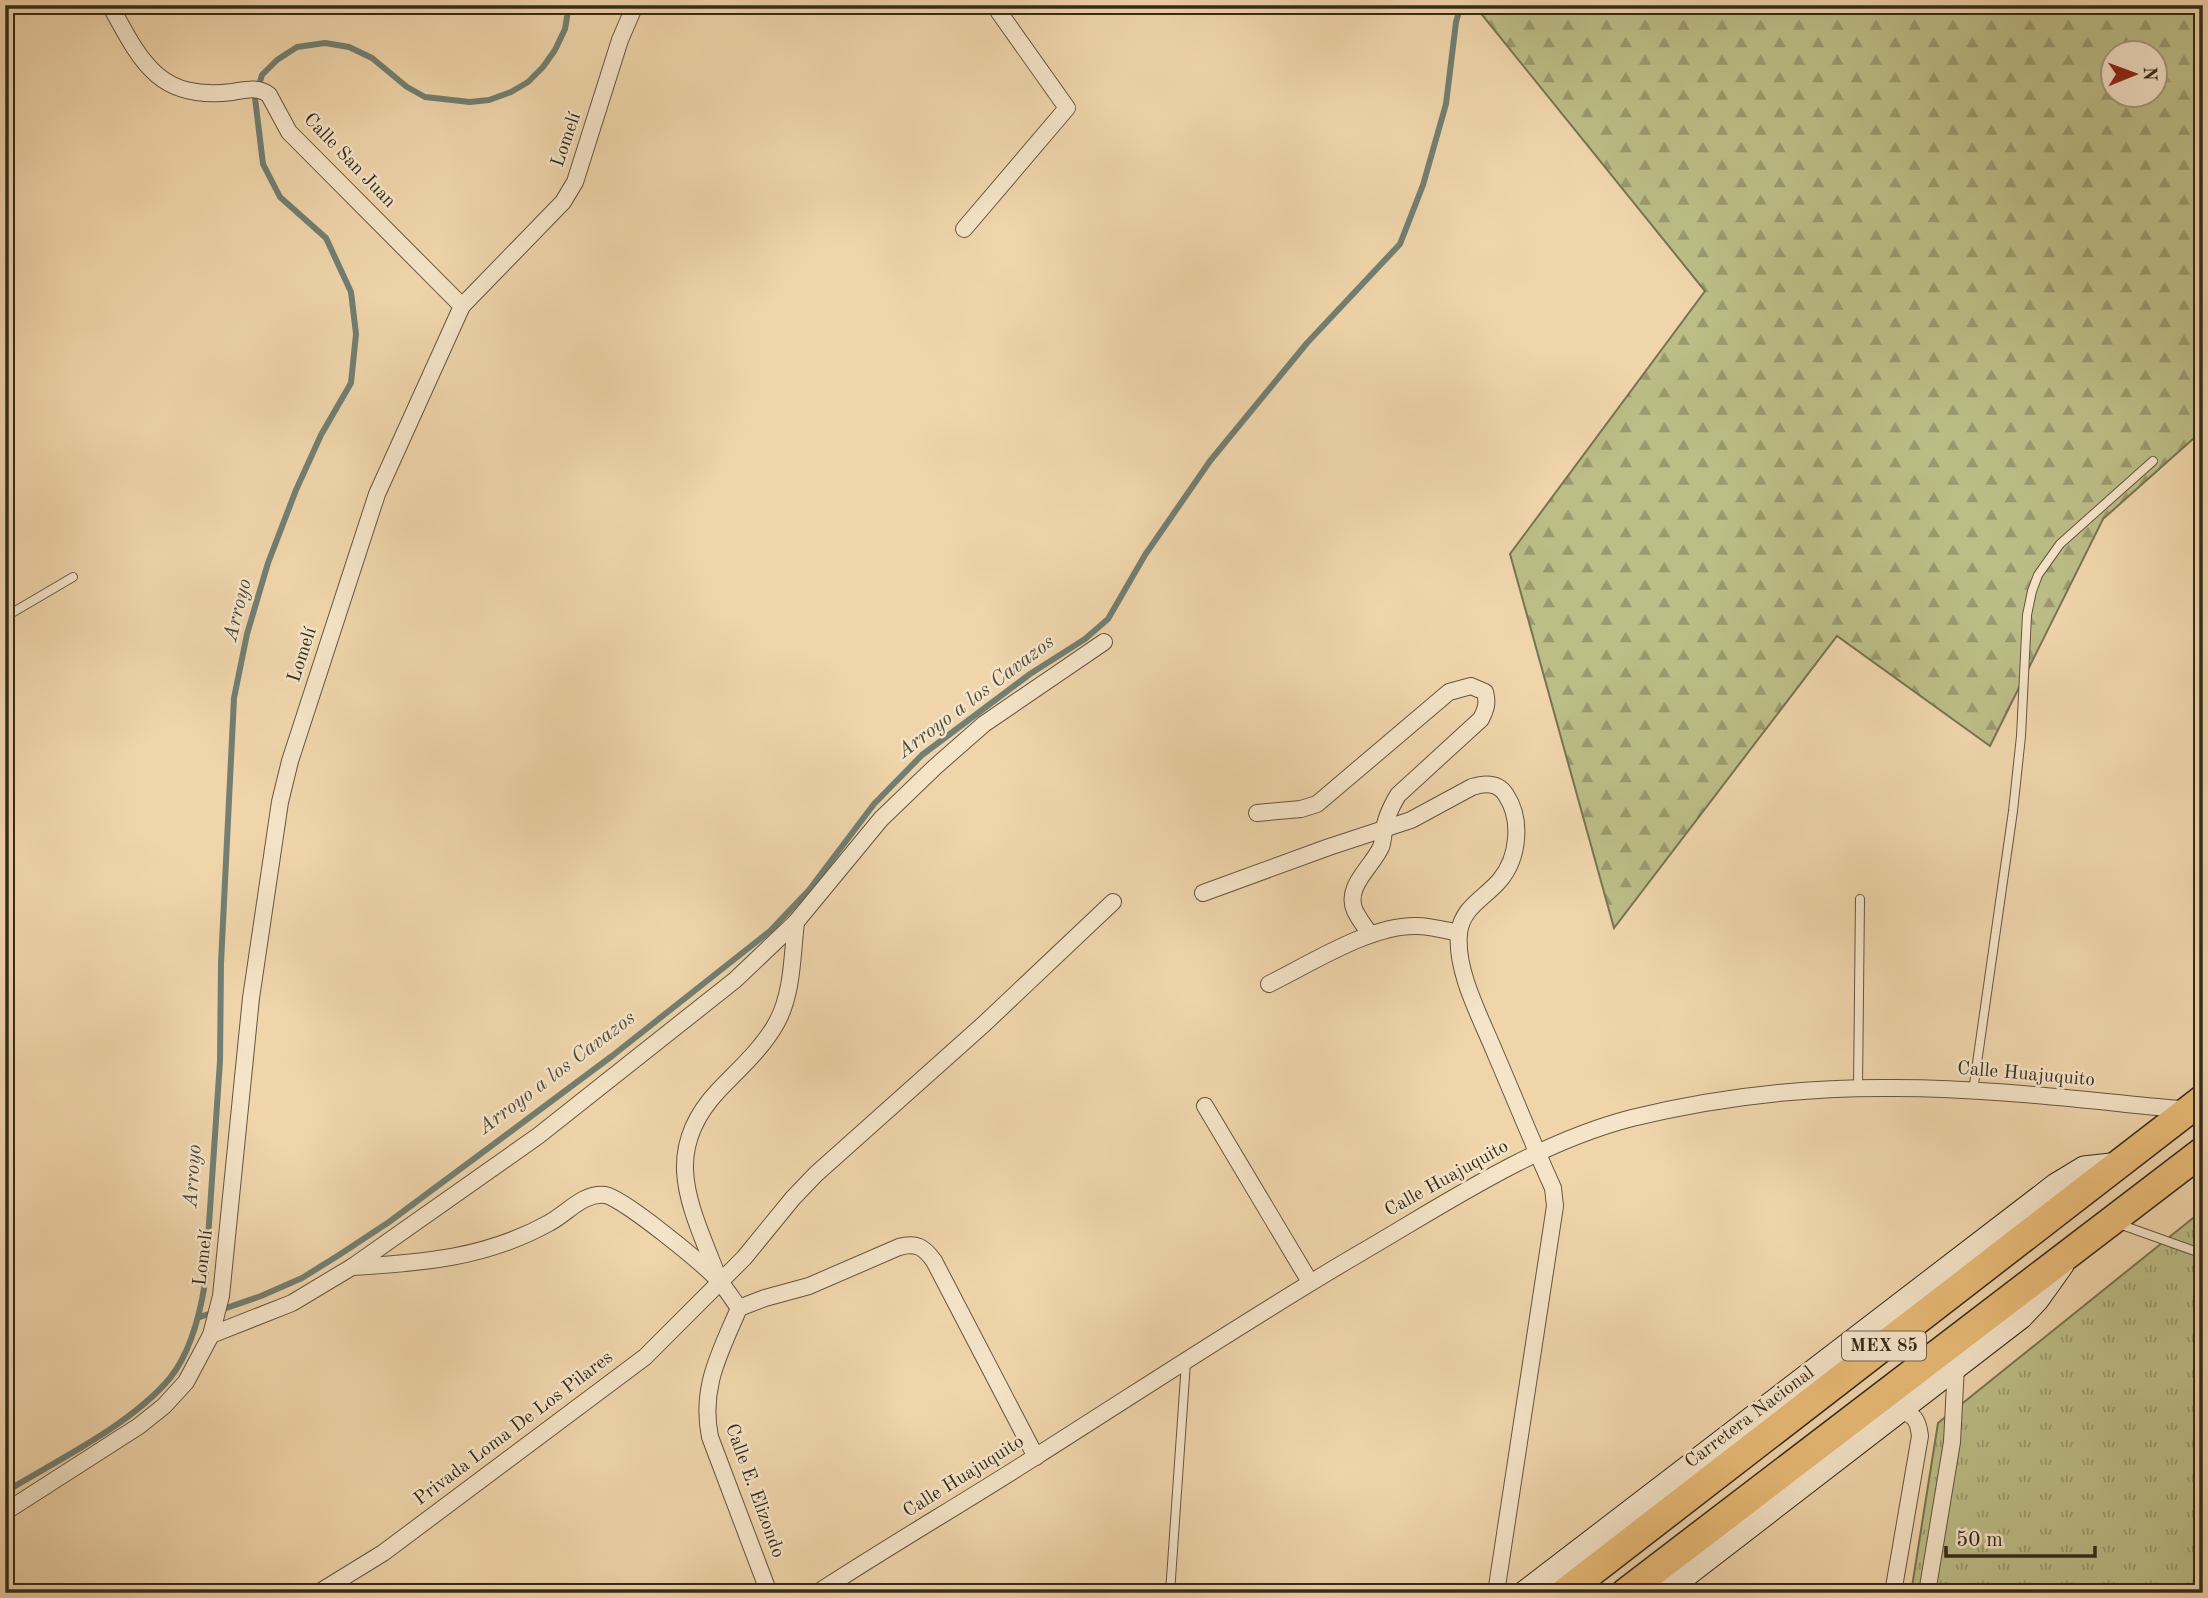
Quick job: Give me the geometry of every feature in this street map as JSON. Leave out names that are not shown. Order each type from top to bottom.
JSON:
[{"type":"highway","name":"Carretera Nacional","points":[[1564,1593],[2196,1104]]},
{"type":"highway","name":"MEX 85","points":[[1625,1593],[2203,1151]]},
{"type":"main road","name":"Carretera Nacional","points":[[1524,1593],[2056,1185],[2084,1168],[2120,1164]]},
{"type":"main road","name":"MEX 85","points":[[1663,1593],[1992,1340],[2037,1300],[2073,1249]]},
{"type":"street","name":"Calle San Juan","points":[[110,5],[147,66],[161,80],[176,87],[197,91],[225,93],[259,90],[273,100],[289,132],[462,306]]},
{"type":"street","name":"Lomelí","points":[[5,1512],[139,1426],[164,1406],[186,1382],[211,1335],[221,1296],[251,998],[280,802],[290,761],[377,494],[462,306],[563,202],[575,182],[620,40],[635,5]]},
{"type":"street","points":[[964,229],[1067,108],[994,5]]},
{"type":"street","points":[[211,1335],[292,1303],[352,1267],[538,1136],[735,980],[796,922],[881,819],[984,724],[1104,642]]},
{"type":"street","points":[[1257,813],[1301,809],[1317,804],[1449,692],[1471,686],[1485,692],[1486,709],[1480,719],[1398,795],[1384,828],[1382,844],[1357,882],[1353,897],[1354,909],[1370,934]]},
{"type":"street","points":[[1203,894],[1429,811],[1472,787],[1496,785],[1504,791],[1512,805],[1517,824],[1515,846],[1509,866],[1501,880],[1462,918],[1459,951],[1470,992],[1553,1188],[1555,1206],[1496,1593]]},
{"type":"street","name":"Privada Loma De Los Pilares","points":[[318,1593],[383,1553],[645,1357],[744,1258],[816,1174],[984,1024],[1113,902]]},
{"type":"street","points":[[720,1282],[687,1196],[685,1148],[691,1128],[703,1108],[764,1042],[778,1020],[787,994],[796,922]]},
{"type":"street","points":[[1269,984],[1370,934],[1392,928],[1417,926],[1459,933]]},
{"type":"street","name":"Calle Huajuquito","points":[[817,1593],[1310,1282],[1467,1191],[1538,1153],[1581,1134],[1631,1118],[1695,1105],[1764,1094],[1858,1088],[1973,1091],[2196,1104]]},
{"type":"street","points":[[1205,1106],[1310,1282]]},
{"type":"street","points":[[352,1267],[429,1262],[469,1254],[516,1240],[551,1222],[591,1196],[605,1195],[643,1216],[720,1282],[739,1308],[809,1286],[899,1247],[908,1245],[922,1248],[934,1261],[1036,1457]]},
{"type":"street","name":"Calle E. Elizondo","points":[[739,1308],[707,1389],[706,1420],[769,1593]]},
{"type":"street","points":[[1927,1593],[1951,1456],[1956,1366]]},
{"type":"street","points":[[1893,1593],[1920,1436],[1918,1422],[1909,1413],[1898,1411]]},
{"type":"lane","points":[[1973,1091],[2013,811],[2021,736],[2027,615],[2032,591],[2038,575],[2060,544],[2153,461]]},
{"type":"lane","points":[[5,617],[73,577]]},
{"type":"lane","points":[[1858,1088],[1860,899]]},
{"type":"lane","points":[[2109,1221],[2203,1254]]},
{"type":"lane","points":[[1170,1593],[1186,1360]]},
{"type":"green space","points":[[1481,5],[2203,5],[2203,430],[2103,519],[1990,746],[1837,636],[1614,928],[1510,554],[1705,291],[1479,11]]},
{"type":"green space","points":[[2203,1210],[2203,1593],[1911,1593],[1938,1423]]},
{"type":"waterway","name":"Arroyo","points":[[5,1492],[92,1441],[154,1395],[170,1378],[183,1357],[193,1333],[203,1295],[220,1061],[221,963],[234,698],[247,634],[268,563],[321,435],[351,383],[356,334],[351,292],[326,238],[280,197],[263,164],[255,98],[262,75],[277,60],[297,47],[325,43],[349,47],[372,58],[407,87],[425,97],[470,102],[489,100],[528,82],[543,67],[565,29],[569,5]]},
{"type":"waterway","name":"Arroyo a los Cavazos","points":[[200,1317],[261,1296],[302,1278],[339,1255],[389,1222],[612,1056],[770,931],[809,890],[874,804],[922,755],[1030,674],[1085,639],[1108,619],[1145,555],[1210,461],[1307,343],[1400,244],[1423,185],[1446,104],[1456,22],[1461,5]]}]
